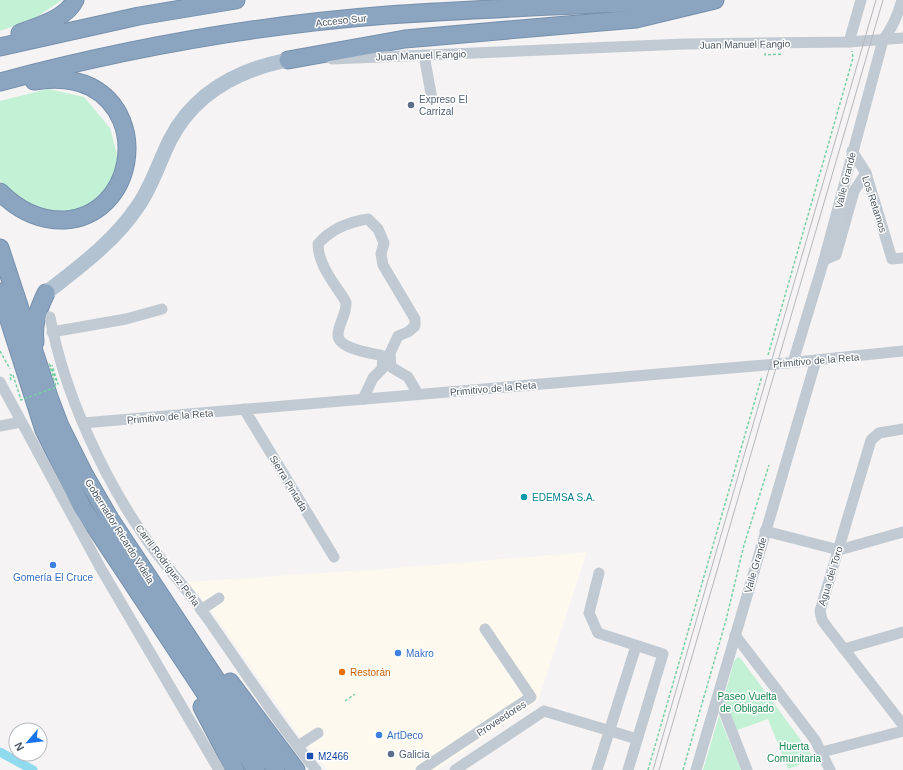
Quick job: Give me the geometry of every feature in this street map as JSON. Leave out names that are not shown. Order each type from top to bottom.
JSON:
[{"type":"highway","points":[[0,41],[59,16],[73,6],[75,0]]},
{"type":"highway","points":[[0,47],[139,16],[236,0]]},
{"type":"highway","name":"Acceso Sur","points":[[0,82],[62,65],[129,51],[297,24],[402,14],[688,0]]},
{"type":"highway","points":[[288,60],[405,39],[636,19],[715,0]]},
{"type":"highway","points":[[0,85],[52,78],[72,81],[90,87],[108,100],[119,116],[128,147],[127,159],[119,184],[111,196],[100,206],[86,215],[72,219],[55,220],[37,217],[10,202],[0,192]]},
{"type":"highway","name":"Gobernador Ricardo Videla","points":[[0,248],[23,365],[60,426],[84,474],[110,518],[179,622],[263,766]]},
{"type":"highway","name":"Gobernador Ricardo Videla","points":[[0,292],[44,430],[68,482],[96,530],[164,632],[263,766]]},
{"type":"highway","points":[[23,365],[38,310],[46,293]]},
{"type":"highway","points":[[0,323],[7,330],[23,365]]},
{"type":"highway","points":[[179,622],[246,702],[296,770]]},
{"type":"highway","points":[[164,632],[236,770]]},
{"type":"main road","name":"Juan Manuel Fangio","points":[[46,293],[104,247],[132,215],[145,194],[170,139],[197,103],[214,88],[231,78],[268,64],[288,60]]},
{"type":"street","points":[[850,42],[861,0]]},
{"type":"street","name":"Valle Grande","points":[[793,362],[824,260],[883,40],[900,19],[902,0]]},
{"type":"street","name":"Juan Manuel Fangio","points":[[288,60],[686,44],[850,42],[903,38]]},
{"type":"street","points":[[424,55],[432,99]]},
{"type":"street","name":"Los Retamos","points":[[852,151],[866,173],[898,258]]},
{"type":"street","points":[[824,260],[836,255],[854,191],[866,173]]},
{"type":"street","points":[[363,399],[373,378],[382,370],[383,356],[344,346],[340,340],[338,335],[346,309],[346,302],[322,264],[318,252],[318,244],[325,236],[342,226],[353,221],[368,219],[378,229],[384,243],[381,254],[384,265],[415,320],[415,326],[408,332],[398,336],[390,353],[390,367],[408,377],[418,394]]},
{"type":"street","points":[[52,332],[126,319],[162,309]]},
{"type":"street","name":"Carril Rodríguez Peña","points":[[50,317],[52,332],[61,365],[83,423],[114,489],[149,543],[201,610],[316,770]]},
{"type":"street","name":"Primitivo de la Reta","points":[[83,423],[765,365],[903,351]]},
{"type":"street","name":"Valle Grande","points":[[696,770],[816,360]]},
{"type":"street","points":[[0,382],[100,567],[218,770]]},
{"type":"street","name":"Sierra Pintada","points":[[244,409],[334,558]]},
{"type":"street","points":[[0,426],[21,422]]},
{"type":"street","name":"Agua del Toro","points":[[903,429],[879,433],[871,440],[820,611],[822,620],[903,725]]},
{"type":"street","points":[[765,531],[839,550],[903,532]]},
{"type":"street","points":[[598,573],[588,613],[598,633],[662,654],[628,770]]},
{"type":"street","points":[[201,610],[219,598]]},
{"type":"street","name":"Proveedores","points":[[421,770],[531,697],[485,629]]},
{"type":"street","points":[[844,649],[903,632]]},
{"type":"street","points":[[735,635],[815,740],[830,770]]},
{"type":"street","points":[[597,770],[636,646]]},
{"type":"street","points":[[718,696],[747,770]]},
{"type":"street","points":[[455,770],[544,711],[637,739]]},
{"type":"street","points":[[822,752],[903,731]]},
{"type":"street","points":[[298,746],[318,733]]},
{"type":"path","points":[[648,770],[853,58],[850,42]]},
{"type":"path","points":[[0,351],[23,365],[21,400],[56,387],[49,363],[58,384],[52,364]]},
{"type":"path","points":[[683,770],[726,620],[744,545],[769,465]]},
{"type":"path","points":[[345,701],[355,694]]},
{"type":"shaded area","name":"Makro","points":[[587,552],[538,701],[437,770],[327,770],[304,742],[208,606],[187,582],[397,568]]},
{"type":"green space","points":[[0,0],[62,0],[32,20],[0,31]]},
{"type":"green space","points":[[48,89],[84,97],[110,128],[119,162],[108,190],[92,205],[73,212],[54,214],[31,207],[2,184],[0,180],[0,101]]},
{"type":"green space","name":"Paseo Vuelta de Obligado","points":[[738,657],[815,759],[788,769],[768,719],[737,730],[724,698],[734,661]]},
{"type":"green space","name":"Paseo Vuelta de Obligado","points":[[719,716],[741,770],[703,770]]},
{"type":"waterway","points":[[0,752],[33,770]]},
{"type":"tram line","points":[[653,770],[876,0]]},
{"type":"tram line","points":[[659,770],[883,0]]},
{"type":"place","name":"Expreso El Carrizal","points":[[411,105]]},
{"type":"place","name":"EDEMSA S.A.","points":[[524,497]]},
{"type":"place","name":"Gomería El Cruce","points":[[53,565]]},
{"type":"place","name":"Makro","points":[[398,653]]},
{"type":"place","name":"Restorán","points":[[342,672]]},
{"type":"place","name":"ArtDeco","points":[[379,735]]},
{"type":"place","name":"Galicia","points":[[391,754]]},
{"type":"place","name":"M2466","points":[[310,756]]},
{"type":"park label","name":"Huerta Comunitaria","points":[[794,752]]}]
